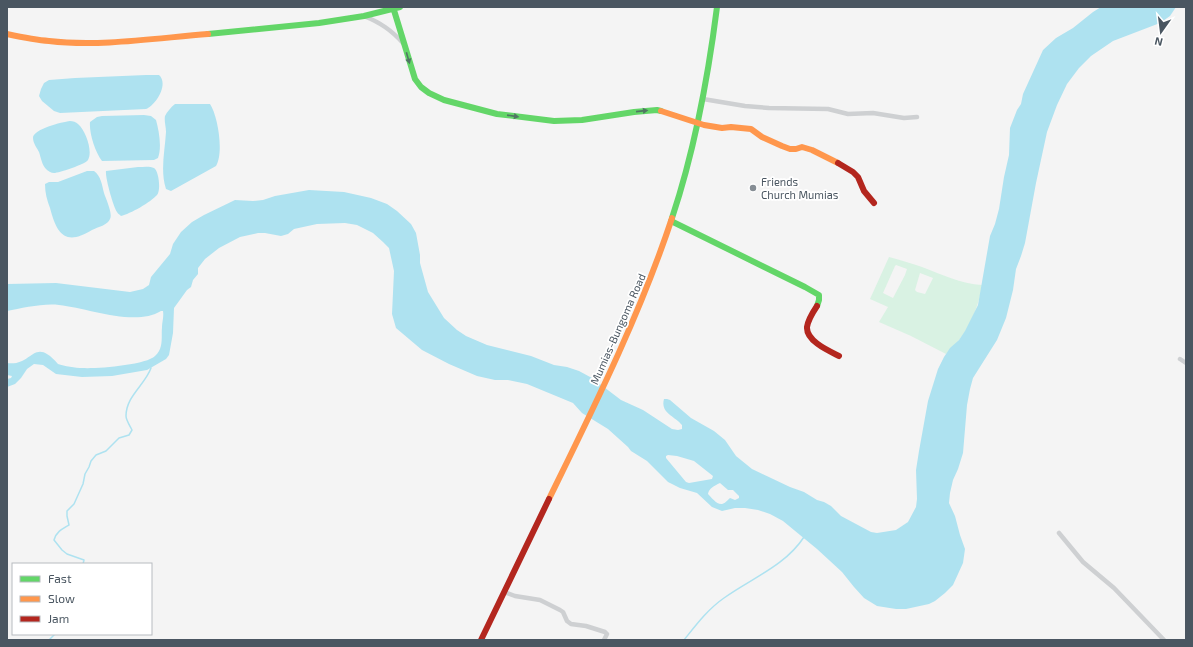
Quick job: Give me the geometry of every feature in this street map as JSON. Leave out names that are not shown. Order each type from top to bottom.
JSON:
[{"type":"main road","name":"Mumias-Bungoma Road","points":[[481,640],[587,422],[651,280],[671,221],[704,99],[717,7]]},
{"type":"main road","points":[[7,34],[27,39],[54,42],[102,42],[293,26],[364,16],[395,8],[403,43],[415,79],[422,88],[444,100],[498,114],[522,118],[568,122],[657,110],[698,123],[720,128],[731,127],[751,129],[762,137],[787,148],[796,149],[802,147],[818,152],[853,172],[858,177],[866,194],[874,203]]},
{"type":"main road","points":[[671,221],[806,287],[819,295],[820,300],[807,328],[808,334],[818,344],[839,356]]},
{"type":"street","points":[[364,16],[391,30],[403,43]]},
{"type":"street","points":[[704,99],[745,106],[828,109],[848,114],[873,113],[904,118],[917,117]]},
{"type":"street","points":[[1180,359],[1186,363]]},
{"type":"street","points":[[1059,534],[1083,562],[1114,588],[1164,640]]},
{"type":"street","points":[[504,592],[515,596],[540,600],[563,612],[567,622],[570,624],[586,626],[605,632],[607,634],[604,640]]},
{"type":"green space","points":[[889,257],[959,281],[982,285],[977,307],[971,322],[963,335],[946,354],[879,322],[888,307],[870,299]],"holes":[[[896,265],[907,269],[893,298],[883,293]],[[920,273],[933,278],[925,294],[915,290]]]},
{"type":"water","points":[[1101,7],[1176,7],[1170,16],[1160,23],[1113,41],[1091,56],[1079,68],[1067,84],[1057,105],[1047,132],[1025,243],[1016,269],[1013,290],[1006,318],[997,340],[973,378],[970,389],[967,405],[963,453],[953,480],[949,503],[955,516],[965,549],[963,563],[953,585],[935,601],[929,604],[906,609],[877,606],[864,598],[842,572],[783,521],[758,510],[735,508],[722,511],[712,507],[697,493],[680,488],[668,482],[647,461],[631,451],[608,429],[582,413],[573,403],[527,384],[477,376],[422,350],[396,328],[392,314],[394,271],[389,248],[373,233],[357,225],[345,223],[317,224],[294,229],[288,234],[281,236],[258,233],[240,237],[219,248],[205,259],[198,268],[198,274],[193,280],[191,287],[187,290],[174,308],[173,333],[169,355],[166,359],[147,370],[112,376],[82,377],[56,374],[43,365],[34,364],[27,369],[15,384],[7,387],[7,379],[11,378],[12,376],[7,375],[7,363],[22,361],[38,352],[43,352],[50,356],[58,364],[79,368],[120,366],[150,359],[160,350],[163,311],[138,317],[125,317],[59,305],[47,305],[7,311],[7,284],[56,283],[130,292],[143,289],[149,285],[151,277],[170,254],[173,244],[181,232],[192,222],[235,200],[263,200],[275,196],[309,190],[344,192],[371,198],[387,204],[411,224],[416,233],[420,263],[428,292],[444,318],[466,336],[487,345],[531,356],[554,365],[579,371],[592,378],[621,400],[643,410],[672,429],[682,429],[682,425],[664,408],[664,399],[670,400],[691,418],[714,431],[725,440],[736,456],[752,469],[824,502],[831,506],[841,516],[871,532],[877,533],[896,530],[908,522],[916,507],[916,470],[919,451],[928,401],[938,369],[950,348],[959,340],[965,331],[978,305],[990,236],[999,209],[1009,155],[1010,128],[1021,104],[1023,94],[1043,50],[1056,38],[1073,28]],"holes":[[[668,455],[694,461],[713,476],[712,479],[689,483],[686,482],[666,458]],[[720,483],[728,490],[733,490],[739,498],[735,500],[730,498],[722,504],[716,502],[708,494],[714,486]]]},
{"type":"water","points":[[159,75],[163,84],[157,99],[150,107],[146,109],[60,113],[54,111],[42,101],[39,96],[44,83],[49,80]]},
{"type":"water","points":[[175,104],[210,104],[218,125],[220,153],[216,166],[171,191],[166,189],[163,175],[166,132],[165,116]]},
{"type":"water","points":[[102,116],[151,116],[156,120],[160,144],[158,158],[154,160],[102,161],[93,142],[90,131],[90,122],[97,117]]},
{"type":"water","points":[[70,121],[78,124],[84,131],[90,152],[88,160],[83,164],[57,173],[51,172],[44,166],[34,142],[34,135],[55,124]]},
{"type":"water","points":[[151,167],[156,170],[159,181],[158,193],[154,198],[145,204],[130,213],[121,216],[117,213],[113,204],[106,171]]},
{"type":"water","points":[[87,171],[94,171],[100,178],[111,217],[107,223],[102,226],[83,235],[69,237],[64,235],[56,225],[47,199],[45,184],[49,182],[58,182]]},
{"type":"waterway","points":[[83,563],[84,560],[67,554],[62,550],[54,540],[55,537],[60,531],[69,525],[67,511],[74,504],[91,461],[96,455],[106,451],[119,438],[129,435],[132,430],[126,418],[129,402],[145,380],[151,368]]},
{"type":"waterway","points":[[684,640],[702,618],[718,602],[778,564],[804,537]]},
{"type":"waterway","points":[[49,640],[54,635]]},
{"type":"traffic: fast","points":[[393,7],[415,79],[421,87],[429,93],[444,100],[497,114],[554,121],[582,120],[634,112],[661,111]]},
{"type":"traffic: fast","points":[[208,34],[319,23],[364,16],[400,7]]},
{"type":"traffic: fast","points":[[672,218],[700,113],[717,7]]},
{"type":"traffic: fast","points":[[671,221],[819,295],[817,306]]},
{"type":"traffic: slow","points":[[7,34],[44,41],[68,43],[128,41],[208,34]]},
{"type":"traffic: slow","points":[[661,111],[704,125],[722,128],[731,127],[751,129],[762,137],[782,146],[790,149],[802,147],[812,150],[838,163]]},
{"type":"traffic: slow","points":[[549,499],[631,325],[646,290],[672,218]]},
{"type":"traffic: jam","points":[[838,163],[853,172],[858,177],[864,191],[874,203]]},
{"type":"traffic: jam","points":[[817,306],[808,322],[807,327],[810,337],[819,345],[839,356]]},
{"type":"traffic: jam","points":[[481,640],[549,499]]},
{"type":"place","name":"Friends Church Mumias","points":[[753,188]]}]
